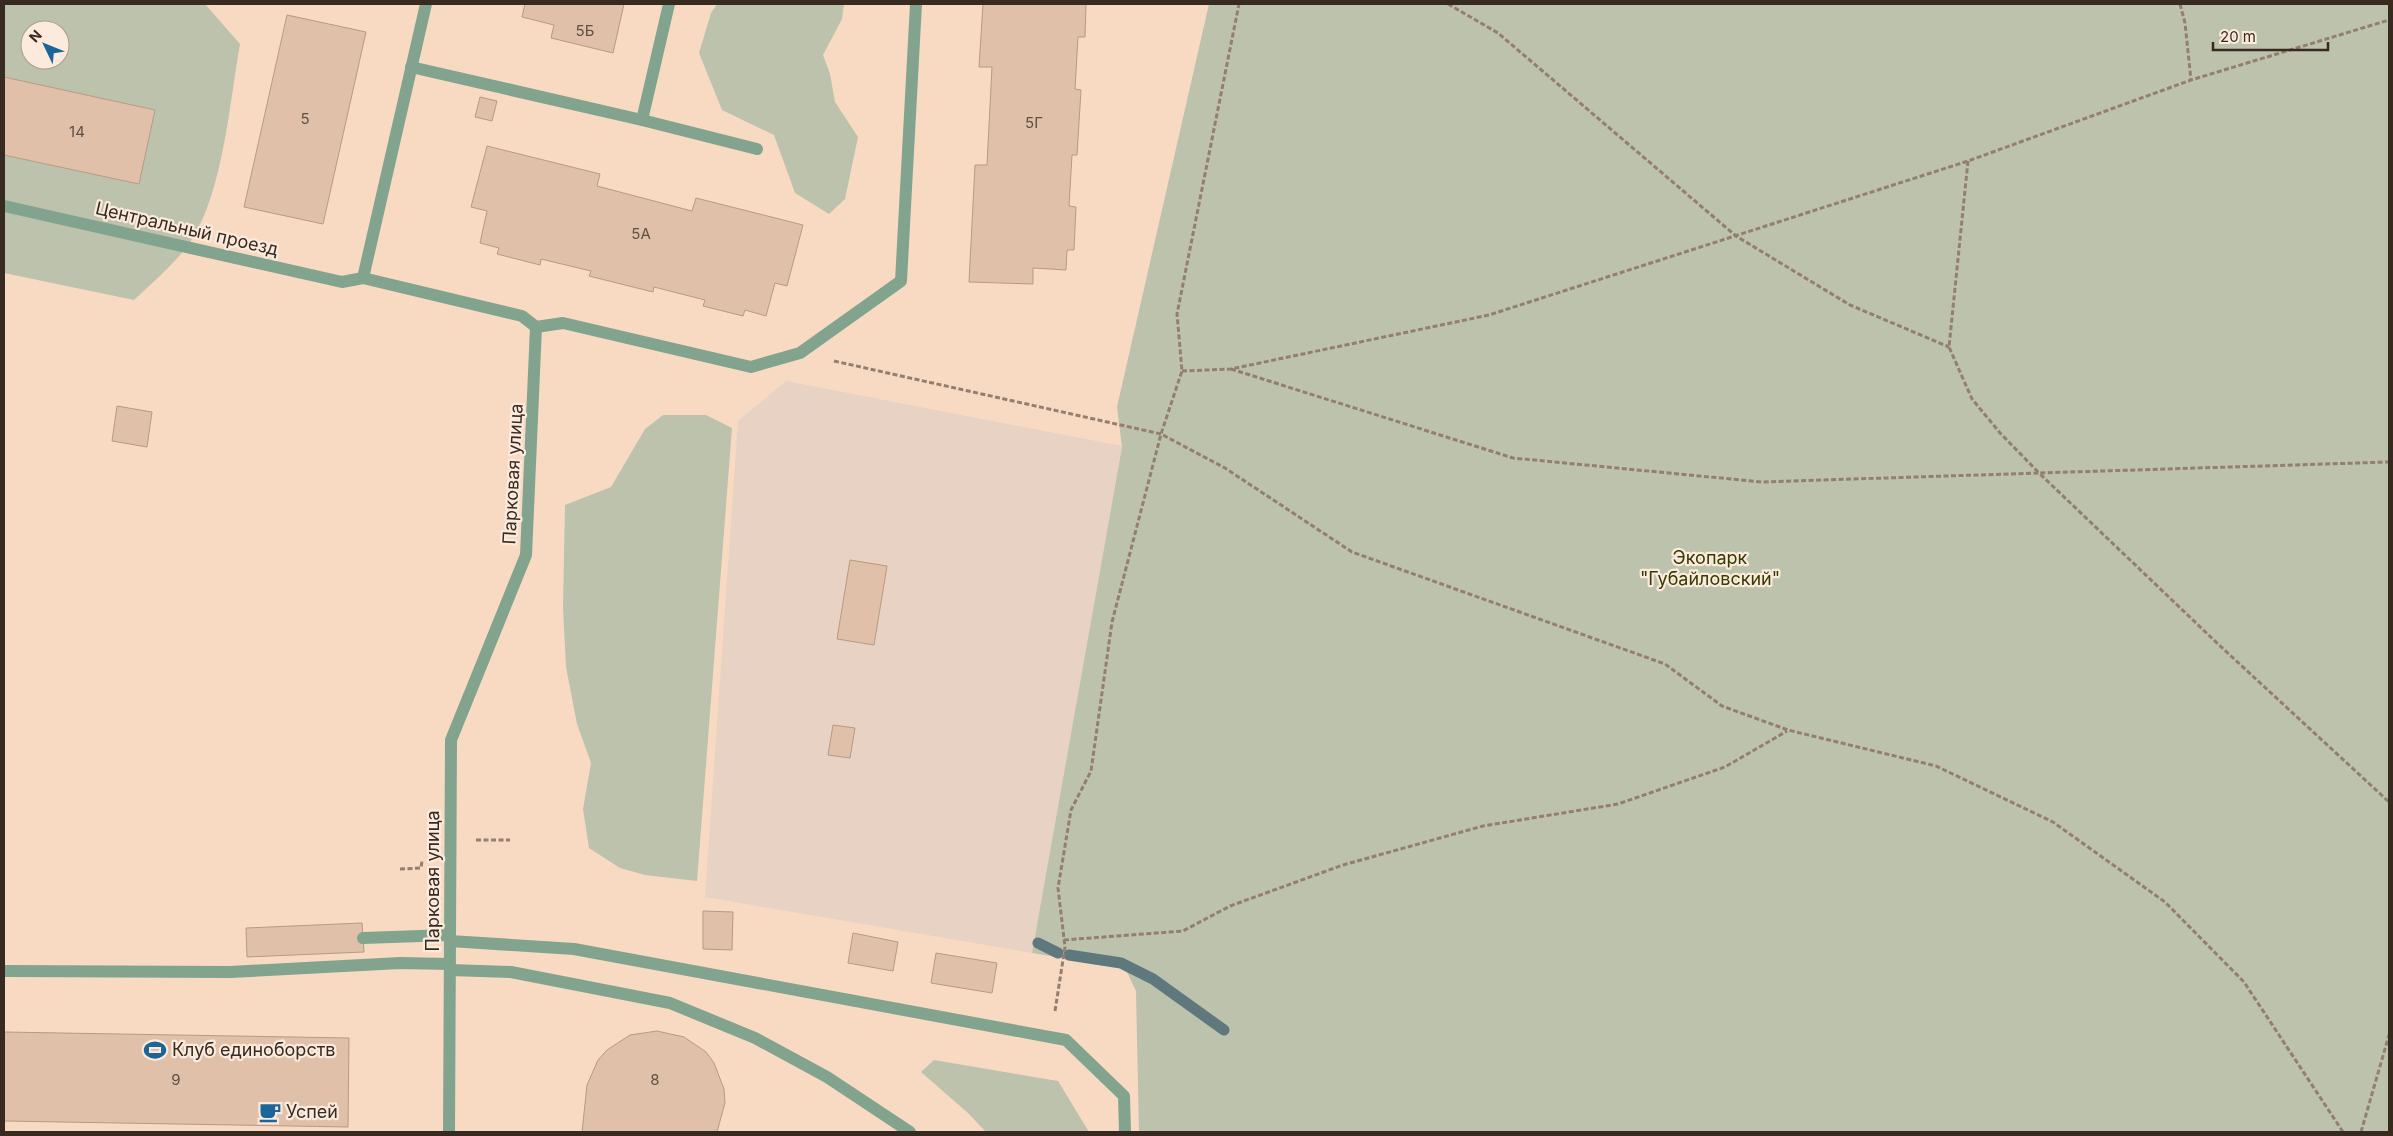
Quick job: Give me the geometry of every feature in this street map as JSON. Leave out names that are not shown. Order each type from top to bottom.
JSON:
[{"type":"street","points":[[426,4],[362,278],[522,316],[536,327],[563,323],[751,367],[800,353],[901,282],[916,4]]},
{"type":"street","points":[[642,120],[669,4]]},
{"type":"street","points":[[411,67],[642,120],[757,149]]},
{"type":"street","name":"Центральный проезд","points":[[4,206],[342,282],[362,278]]},
{"type":"street","name":"Парковая улица","points":[[449,1132],[451,740],[526,555],[536,327]]},
{"type":"street","points":[[363,938],[450,938],[574,949],[1066,1040],[1124,1096],[1125,1132]]},
{"type":"street","points":[[4,972],[230,972],[400,963],[511,972],[670,1003],[755,1038],[827,1077],[910,1132]]},
{"type":"path","points":[[1052,1037],[1065,947],[1058,888],[1071,810],[1091,771],[1112,622],[1162,434],[1182,371],[1177,314],[1239,4]]},
{"type":"path","points":[[1448,4],[1498,33],[1736,236],[1850,305],[1949,347]]},
{"type":"path","points":[[2180,4],[2185,23],[2191,80]]},
{"type":"path","points":[[1182,371],[1231,369],[1489,315],[1968,161],[2191,80],[2389,20]]},
{"type":"path","points":[[1968,161],[1949,347],[1972,399],[2001,434],[2039,473],[2218,644],[2389,802]]},
{"type":"path","points":[[800,353],[1162,434],[1225,468],[1352,552],[1665,664],[1722,706],[1788,730],[1936,766],[2053,822],[2165,902],[2244,982],[2343,1132]]},
{"type":"path","points":[[1231,369],[1513,458],[1762,482],[2389,462]]},
{"type":"path","points":[[1064,940],[1183,931],[1230,906],[1343,865],[1483,826],[1618,804],[1725,767],[1788,730]]},
{"type":"path","points":[[467,840],[510,840]]},
{"type":"path","points":[[400,869],[421,868],[422,858]]},
{"type":"path","points":[[2361,1132],[2389,1035]]},
{"type":"shaded area","points":[[786,381],[1122,446],[1032,953],[705,897],[738,421]]},
{"type":"green space","points":[[4,4],[205,4],[240,44],[229,118],[211,196],[203,219],[192,239],[165,271],[134,300],[4,273],[4,155],[139,184],[155,110],[4,77]]},
{"type":"green space","points":[[717,4],[844,4],[842,19],[823,55],[830,74],[835,102],[858,137],[845,199],[829,214],[795,193],[774,135],[722,110],[699,53],[711,13]]},
{"type":"green space","name":"Экопарк \"Губайловский\"","points":[[1209,4],[2389,4],[2389,1132],[1139,1132],[1136,991],[1125,968],[1032,953],[1122,447],[1117,407]]},
{"type":"green space","points":[[663,415],[706,415],[732,428],[697,881],[645,875],[620,868],[589,848],[583,809],[591,763],[577,724],[566,667],[563,608],[565,505],[611,487],[645,429]]},
{"type":"green space","points":[[934,1060],[1058,1081],[1089,1132],[986,1132],[968,1113],[921,1072]]},
{"type":"building","points":[[525,4],[624,4],[613,53],[551,38],[554,25],[522,17]]},
{"type":"building","points":[[983,4],[1086,4],[1085,37],[1078,37],[1075,89],[1081,90],[1077,155],[1072,155],[1069,206],[1076,207],[1074,250],[1067,250],[1066,270],[1033,268],[1033,284],[969,282],[975,165],[987,165],[992,67],[979,67]]},
{"type":"building","points":[[287,15],[366,32],[323,224],[244,207]]},
{"type":"building","points":[[4,77],[155,110],[139,184],[4,155]]},
{"type":"building","points":[[480,97],[497,101],[492,121],[475,117]]},
{"type":"building","points":[[487,146],[600,174],[597,186],[692,211],[696,198],[803,225],[787,286],[775,283],[766,316],[745,310],[743,316],[703,306],[705,300],[654,287],[653,292],[589,276],[591,271],[541,259],[540,265],[497,254],[499,248],[480,243],[487,211],[471,207]]},
{"type":"building","points":[[117,406],[152,412],[147,447],[112,441]]},
{"type":"building","points":[[850,560],[887,566],[874,645],[837,639]]},
{"type":"building","points":[[833,725],[855,728],[850,758],[828,755]]},
{"type":"building","points":[[703,911],[733,912],[732,950],[703,949]]},
{"type":"building","points":[[362,923],[364,952],[247,957],[246,928]]},
{"type":"building","points":[[853,933],[898,942],[893,971],[848,963]]},
{"type":"building","points":[[936,953],[997,963],[992,993],[931,983]]},
{"type":"building","points":[[657,1031],[684,1037],[706,1052],[714,1063],[724,1089],[725,1103],[717,1132],[582,1132],[587,1085],[598,1060],[607,1050],[630,1035]]},
{"type":"building","points":[[4,1032],[349,1038],[348,1127],[4,1121]]},
{"type":"waterway","points":[[1038,943],[1058,953]]},
{"type":"waterway","points":[[1069,955],[1121,963],[1153,979],[1224,1030]]},
{"type":"place","name":"Клуб единоборств","points":[[155,1050]]},
{"type":"place","name":"Успей","points":[[270,1112]]}]
